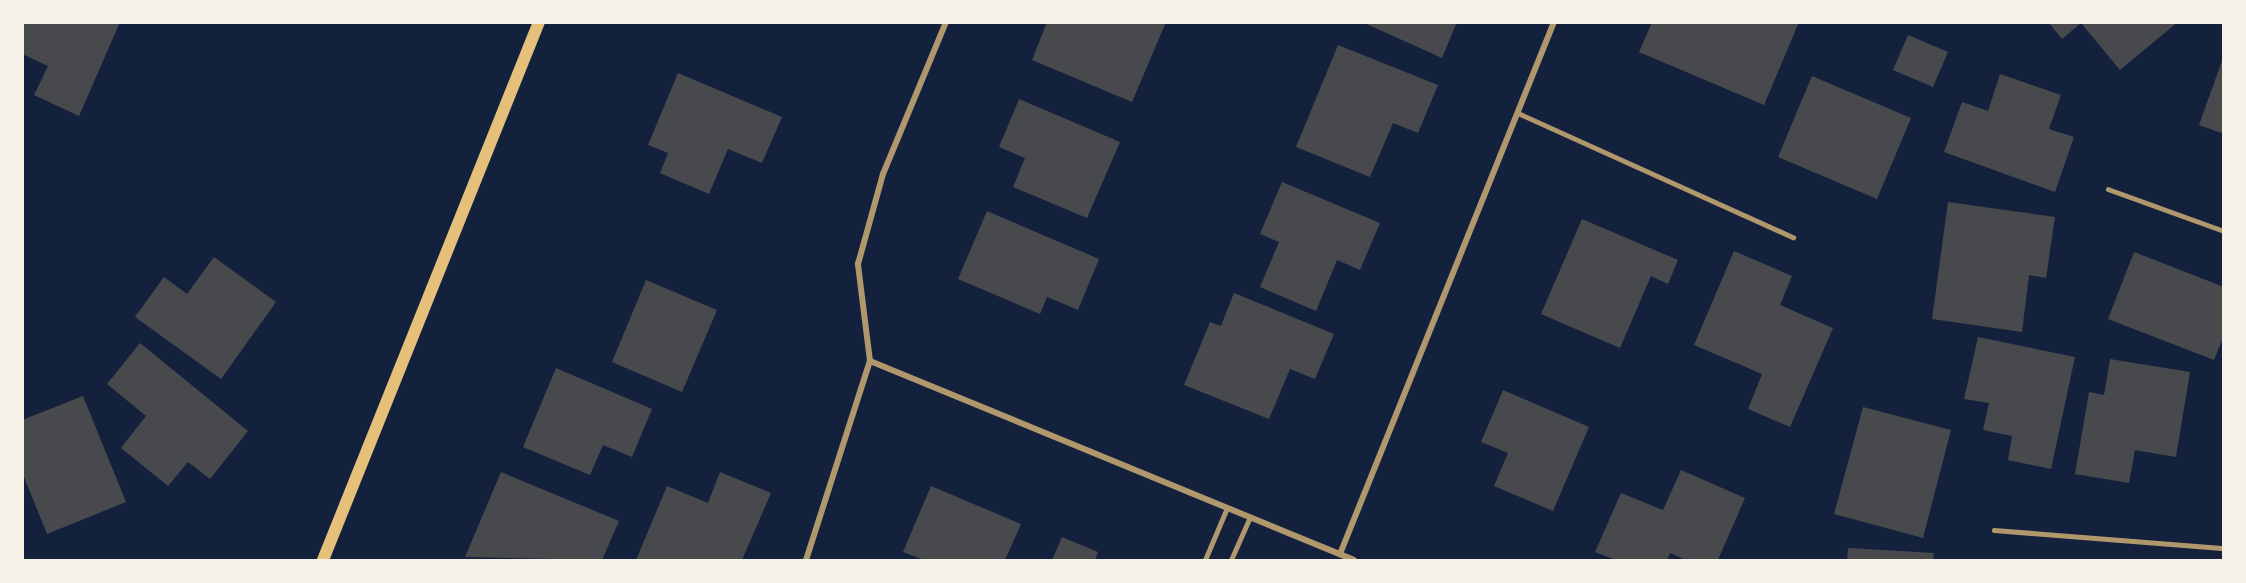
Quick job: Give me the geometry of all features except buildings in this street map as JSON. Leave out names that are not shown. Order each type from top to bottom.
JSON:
[{"type":"main road","points":[[323,561],[539,22]]},
{"type":"street","points":[[806,561],[870,361],[858,264],[884,174],[946,22]]},
{"type":"street","points":[[1340,554],[1554,22]]},
{"type":"street","points":[[870,361],[1354,561]]},
{"type":"lane","points":[[1518,113],[1793,237]]},
{"type":"lane","points":[[2108,189],[2223,231]]},
{"type":"lane","points":[[1205,561],[1227,508]]},
{"type":"lane","points":[[1231,561],[1250,517]]},
{"type":"lane","points":[[1994,530],[2223,548]]}]
